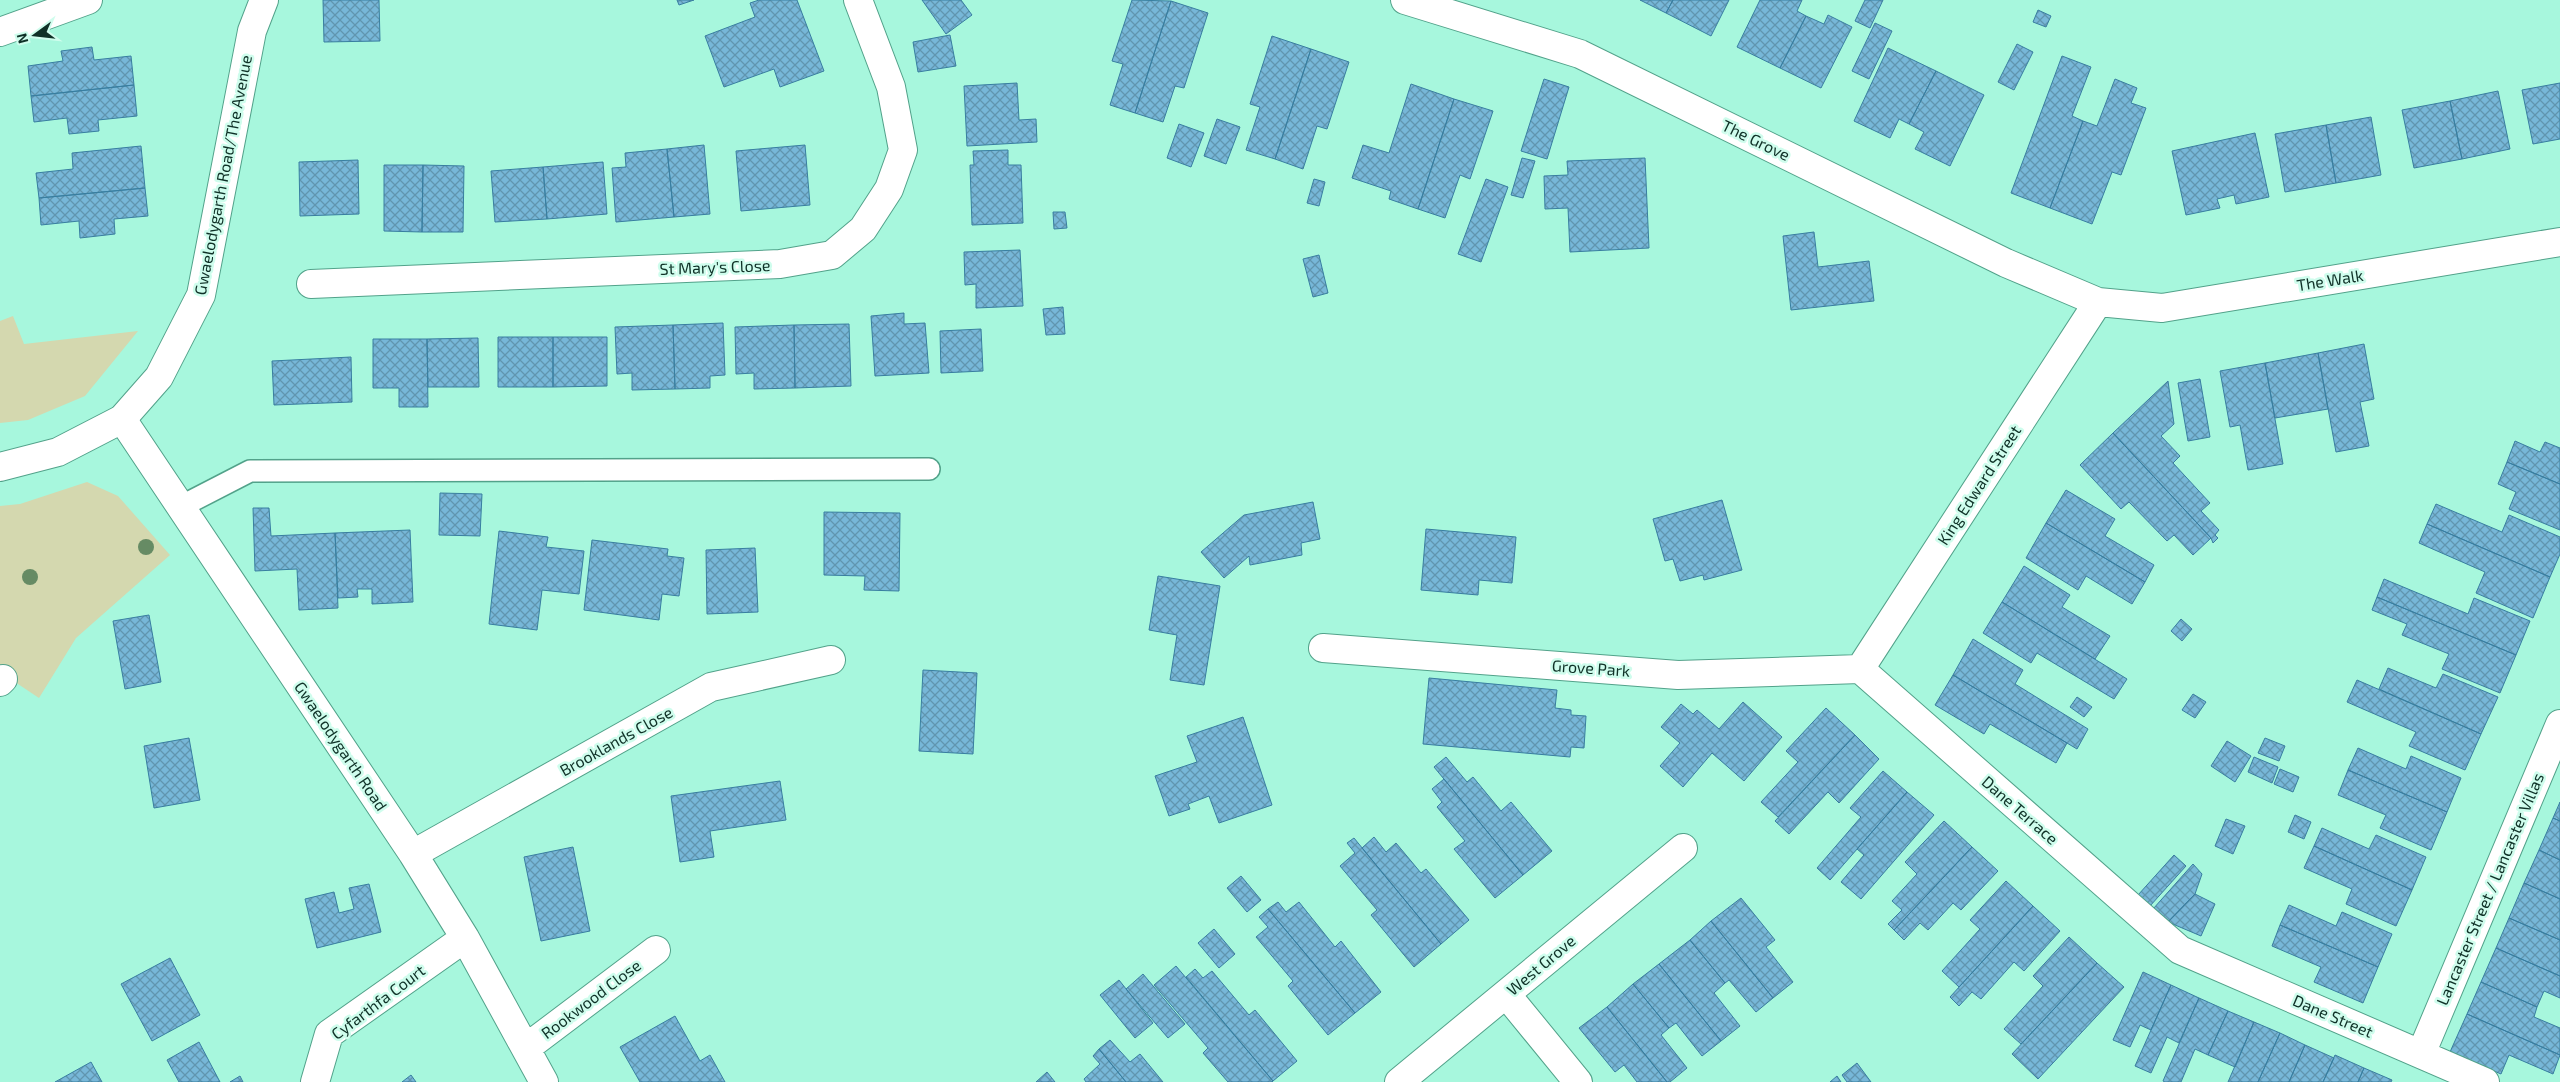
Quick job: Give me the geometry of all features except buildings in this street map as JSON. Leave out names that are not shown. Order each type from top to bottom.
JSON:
[{"type":"street","points":[[0,32],[88,0]]},
{"type":"street","name":"Gwaelodygarth Road/The Avenue","points":[[122,419],[159,377],[201,295],[252,30],[264,0]]},
{"type":"street","name":"St Mary's Close","points":[[311,284],[780,264],[832,255],[863,229],[889,189],[904,150],[891,87],[858,0]]},
{"type":"street","name":"The Grove","points":[[1405,0],[1580,54],[2006,263],[2098,302]]},
{"type":"street","name":"The Walk","points":[[2098,302],[2162,308],[2560,242]]},
{"type":"street","name":"King Edward Street","points":[[1860,668],[2098,302]]},
{"type":"street","points":[[0,467],[58,452],[122,419]]},
{"type":"street","name":"Gwaelodygarth Road","points":[[122,419],[413,854],[466,938],[544,1082]]},
{"type":"street","name":"Grove Park","points":[[1323,648],[1678,675],[1860,668]]},
{"type":"street","name":"Brooklands Close","points":[[413,854],[710,687],[830,660]]},
{"type":"street","name":"Dane Terrace","points":[[1860,668],[2180,950]]},
{"type":"street","name":"Lancaster Street / Lancaster Villas","points":[[2420,1054],[2560,724]]},
{"type":"street","name":"West Grove","points":[[1399,1082],[1683,848]]},
{"type":"street","name":"Cyfarthfa Court","points":[[315,1082],[329,1034],[466,938]]},
{"type":"street","name":"Rookwood Close","points":[[526,1048],[656,950]]},
{"type":"street","name":"Dane Street","points":[[2180,950],[2485,1082]]},
{"type":"street","points":[[1506,994],[1578,1082]]},
{"type":"lane","points":[[182,506],[250,471],[929,469]]},
{"type":"green space","points":[[13,316],[24,344],[138,331],[85,396],[28,420],[0,423],[0,321]]},
{"type":"green space","points":[[87,482],[118,496],[170,555],[76,638],[39,698],[0,672],[0,506],[20,504]]}]
